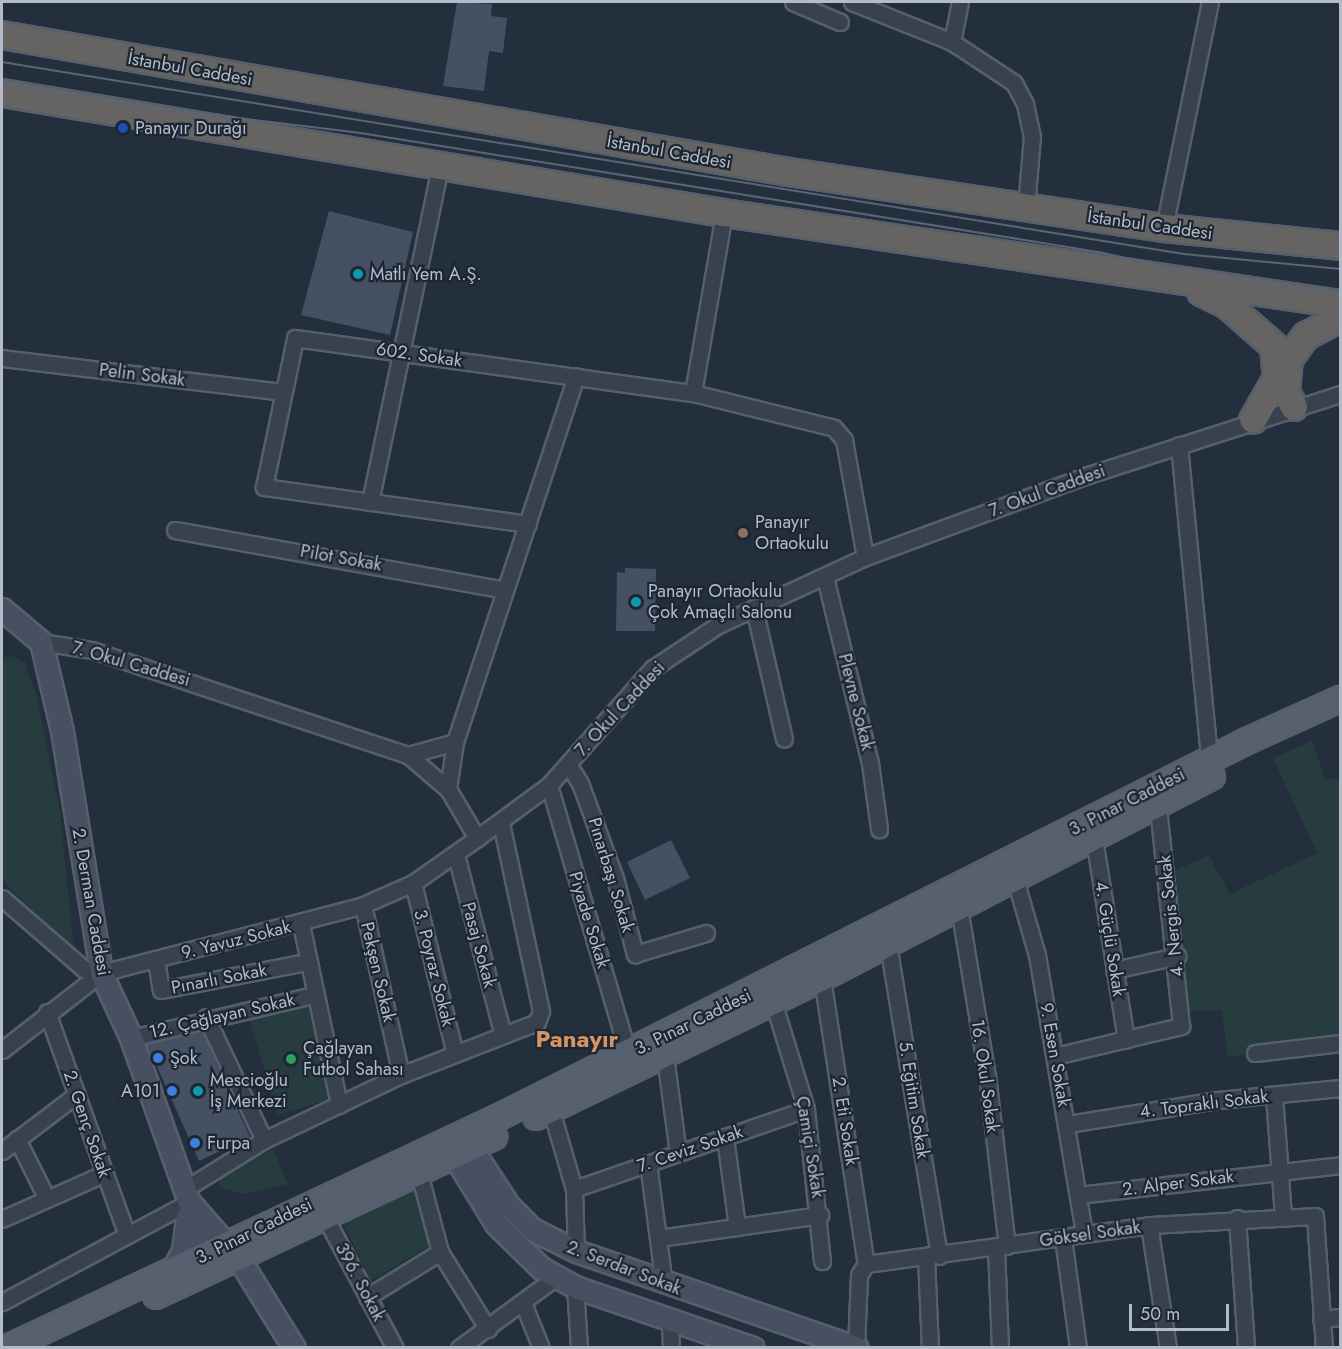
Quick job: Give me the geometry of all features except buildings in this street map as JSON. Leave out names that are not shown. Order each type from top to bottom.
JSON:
[{"type":"highway","name":"İstanbul Caddesi","points":[[2,35],[789,172],[1164,228],[1341,246]]},
{"type":"highway","points":[[2,93],[724,213],[1341,304]]},
{"type":"highway","points":[[1176,280],[1227,304],[1274,346],[1277,408]]},
{"type":"highway","points":[[1277,408],[1289,359],[1296,346],[1312,331],[1341,318]]},
{"type":"main road","points":[[2,609],[41,642]]},
{"type":"main road","name":"2. Derman Caddesi","points":[[41,642],[62,731],[101,972],[130,1038],[187,1204]]},
{"type":"main road","name":"3. Pınar Caddesi","points":[[223,1256],[246,1234],[501,1116],[628,1054],[1210,769],[1341,699]]},
{"type":"main road","name":"3. Pınar Caddesi","points":[[42,1347],[223,1256],[325,1217],[419,1173],[460,1150],[665,1056],[1158,806],[1210,769],[1341,712]]},
{"type":"main road","points":[[428,1149],[460,1150],[501,1116]]},
{"type":"main road","name":"2. Serdar Sokak","points":[[460,1150],[532,1229],[576,1251],[664,1284],[856,1347]]},
{"type":"main road","name":"2. Serdar Sokak","points":[[460,1150],[496,1224],[565,1282],[670,1319],[719,1341],[753,1347]]},
{"type":"main road","points":[[187,1204],[226,1229],[246,1234]]},
{"type":"main road","points":[[187,1204],[223,1256],[260,1295],[294,1347]]},
{"type":"main road","points":[[182,1276],[187,1204]]},
{"type":"main road","name":"3. Pınar Caddesi","points":[[7,1347],[182,1276]]},
{"type":"street","points":[[793,2],[840,22]]},
{"type":"street","points":[[852,2],[886,8],[952,42],[1014,83],[1025,104],[1032,136],[1026,207]]},
{"type":"street","points":[[952,42],[960,2]]},
{"type":"street","points":[[1164,228],[1210,2]]},
{"type":"street","points":[[440,166],[370,502],[528,524]]},
{"type":"street","points":[[693,393],[724,213]]},
{"type":"street","name":"602. Sokak","points":[[370,502],[264,487],[295,338],[693,393],[834,428],[844,440],[865,557]]},
{"type":"street","name":"Pelin Sokak","points":[[2,358],[283,392]]},
{"type":"street","points":[[448,789],[454,742],[576,376]]},
{"type":"street","name":"7. Okul Caddesi","points":[[41,642],[92,650],[408,755],[448,789],[477,838],[549,785],[653,668],[718,625],[865,557],[1277,408],[1341,394]]},
{"type":"street","points":[[1179,445],[1210,769]]},
{"type":"street","name":"Pilot Sokak","points":[[175,530],[505,591]]},
{"type":"street","name":"Plevne Sokak","points":[[825,577],[870,763],[879,829]]},
{"type":"street","points":[[754,608],[784,739]]},
{"type":"street","points":[[408,755],[454,742]]},
{"type":"street","name":"Pınarbaşı Sokak","points":[[568,764],[580,783],[605,848],[635,954],[706,933]]},
{"type":"street","name":"Piyade Sokak","points":[[549,785],[628,1054]]},
{"type":"street","name":"4. Nergis Sokak","points":[[1126,1039],[1181,1026],[1177,956],[1158,806]]},
{"type":"street","points":[[2,1302],[187,1204],[264,1140],[401,1075],[537,1022],[541,1011],[501,822]]},
{"type":"street","name":"9. Yavuz Sokak","points":[[2,1050],[47,1012],[101,972],[301,924],[363,905],[413,883],[456,855],[477,838]]},
{"type":"street","name":"4. Güçlü Sokak","points":[[1094,838],[1126,1039]]},
{"type":"street","name":"Pasaj Sokak","points":[[456,855],[503,1035]]},
{"type":"street","name":"9. Esen Sokak","points":[[1015,879],[1037,955],[1068,1124],[1084,1234]]},
{"type":"street","name":"3. Poyraz Sokak","points":[[413,883],[455,1054]]},
{"type":"street","name":"Pekşen Sokak","points":[[363,905],[401,1075]]},
{"type":"street","points":[[4,907],[84,969],[101,972]]},
{"type":"street","name":"16. Okul Sokak","points":[[959,907],[988,1083],[1002,1247],[1000,1347]]},
{"type":"street","points":[[301,924],[313,995],[339,1104]]},
{"type":"street","name":"5. Eğitim Sokak","points":[[888,944],[932,1257],[930,1347]]},
{"type":"street","points":[[1114,970],[1177,956]]},
{"type":"street","name":"Pınarlı Sokak","points":[[156,960],[161,990],[308,962]]},
{"type":"street","name":"2. Eti Sokak","points":[[822,978],[866,1264]]},
{"type":"street","name":"12. Çağlayan Sokak","points":[[130,1038],[206,1017],[313,995]]},
{"type":"street","name":"Çamiçi Sokak","points":[[773,1001],[806,1109],[820,1215],[822,1261]]},
{"type":"street","name":"2. Genç Sokak","points":[[47,1012],[127,1235]]},
{"type":"street","points":[[206,1017],[264,1140]]},
{"type":"street","points":[[1056,1056],[1126,1039]]},
{"type":"street","points":[[1255,1053],[1341,1043]]},
{"type":"street","points":[[665,1056],[678,1153]]},
{"type":"street","name":"4. Topraklı Sokak","points":[[1068,1124],[1341,1088]]},
{"type":"street","points":[[2,1151],[77,1094]]},
{"type":"street","points":[[1274,1096],[1283,1216]]},
{"type":"street","name":"7. Ceviz Sokak","points":[[574,1189],[806,1109]]},
{"type":"street","points":[[551,1110],[574,1189],[576,1251]]},
{"type":"street","points":[[725,1137],[737,1227]]},
{"type":"street","points":[[17,1139],[47,1198]]},
{"type":"street","points":[[648,1163],[664,1284]]},
{"type":"street","name":"2. Alper Sokak","points":[[1078,1196],[1341,1165]]},
{"type":"street","points":[[419,1173],[440,1252],[488,1329]]},
{"type":"street","points":[[2,1219],[104,1174]]},
{"type":"street","points":[[659,1238],[820,1215]]},
{"type":"street","name":"Göksel Sokak","points":[[866,1264],[932,1257],[1149,1225],[1237,1218],[1315,1216],[1321,1319]]},
{"type":"street","name":"396. Sokak","points":[[325,1217],[396,1347]]},
{"type":"street","points":[[1237,1218],[1246,1347]]},
{"type":"street","points":[[1149,1225],[1168,1347]]},
{"type":"street","points":[[1063,1238],[1078,1347]]},
{"type":"street","points":[[367,1296],[440,1252]]},
{"type":"street","points":[[856,1347],[859,1275],[866,1264]]},
{"type":"street","points":[[459,1347],[523,1304],[565,1282],[579,1347]]},
{"type":"street","points":[[523,1304],[541,1347]]},
{"type":"street","points":[[1324,1347],[1321,1319],[1341,1317]]},
{"type":"street","points":[[670,1319],[671,1347]]},
{"type":"green space","points":[[12,656],[25,664],[37,697],[60,811],[74,952],[2,880],[2,658]]},
{"type":"green space","points":[[1312,741],[1325,779],[1340,779],[1340,1044],[1228,1057],[1222,1010],[1189,1011],[1175,870],[1209,856],[1230,894],[1317,853],[1273,758]]},
{"type":"green space","name":"Çağlayan Futbol Sahası","points":[[307,1004],[331,1099],[277,1115],[250,1020]]},
{"type":"green space","points":[[273,1149],[288,1184],[243,1194],[220,1187],[219,1177]]},
{"type":"green space","points":[[414,1190],[431,1245],[371,1280],[342,1221]]},
{"type":"tram line","points":[[2,62],[1184,254],[1340,269]]},
{"type":"tram line","points":[[2,82],[180,111],[361,133],[1099,252],[1234,282],[1340,293]]},
{"type":"place","name":"Panayır Durağı","points":[[123,128]]},
{"type":"place","name":"Matlı Yem A.Ş.","points":[[358,274]]},
{"type":"place","name":"Panayır Ortaokulu","points":[[743,533]]},
{"type":"place","name":"Panayır Ortaokulu Çok Amaçlı Salonu","points":[[636,602]]},
{"type":"place","name":"Şok","points":[[158,1058]]},
{"type":"place","name":"Çağlayan Futbol Sahası","points":[[291,1059]]},
{"type":"place","name":"A101","points":[[172,1091]]},
{"type":"place","name":"Mescioğlu İş Merkezi","points":[[198,1091]]},
{"type":"place","name":"Furpa","points":[[195,1143]]},
{"type":"district","name":"Panayır","points":[[577,1039]]}]
